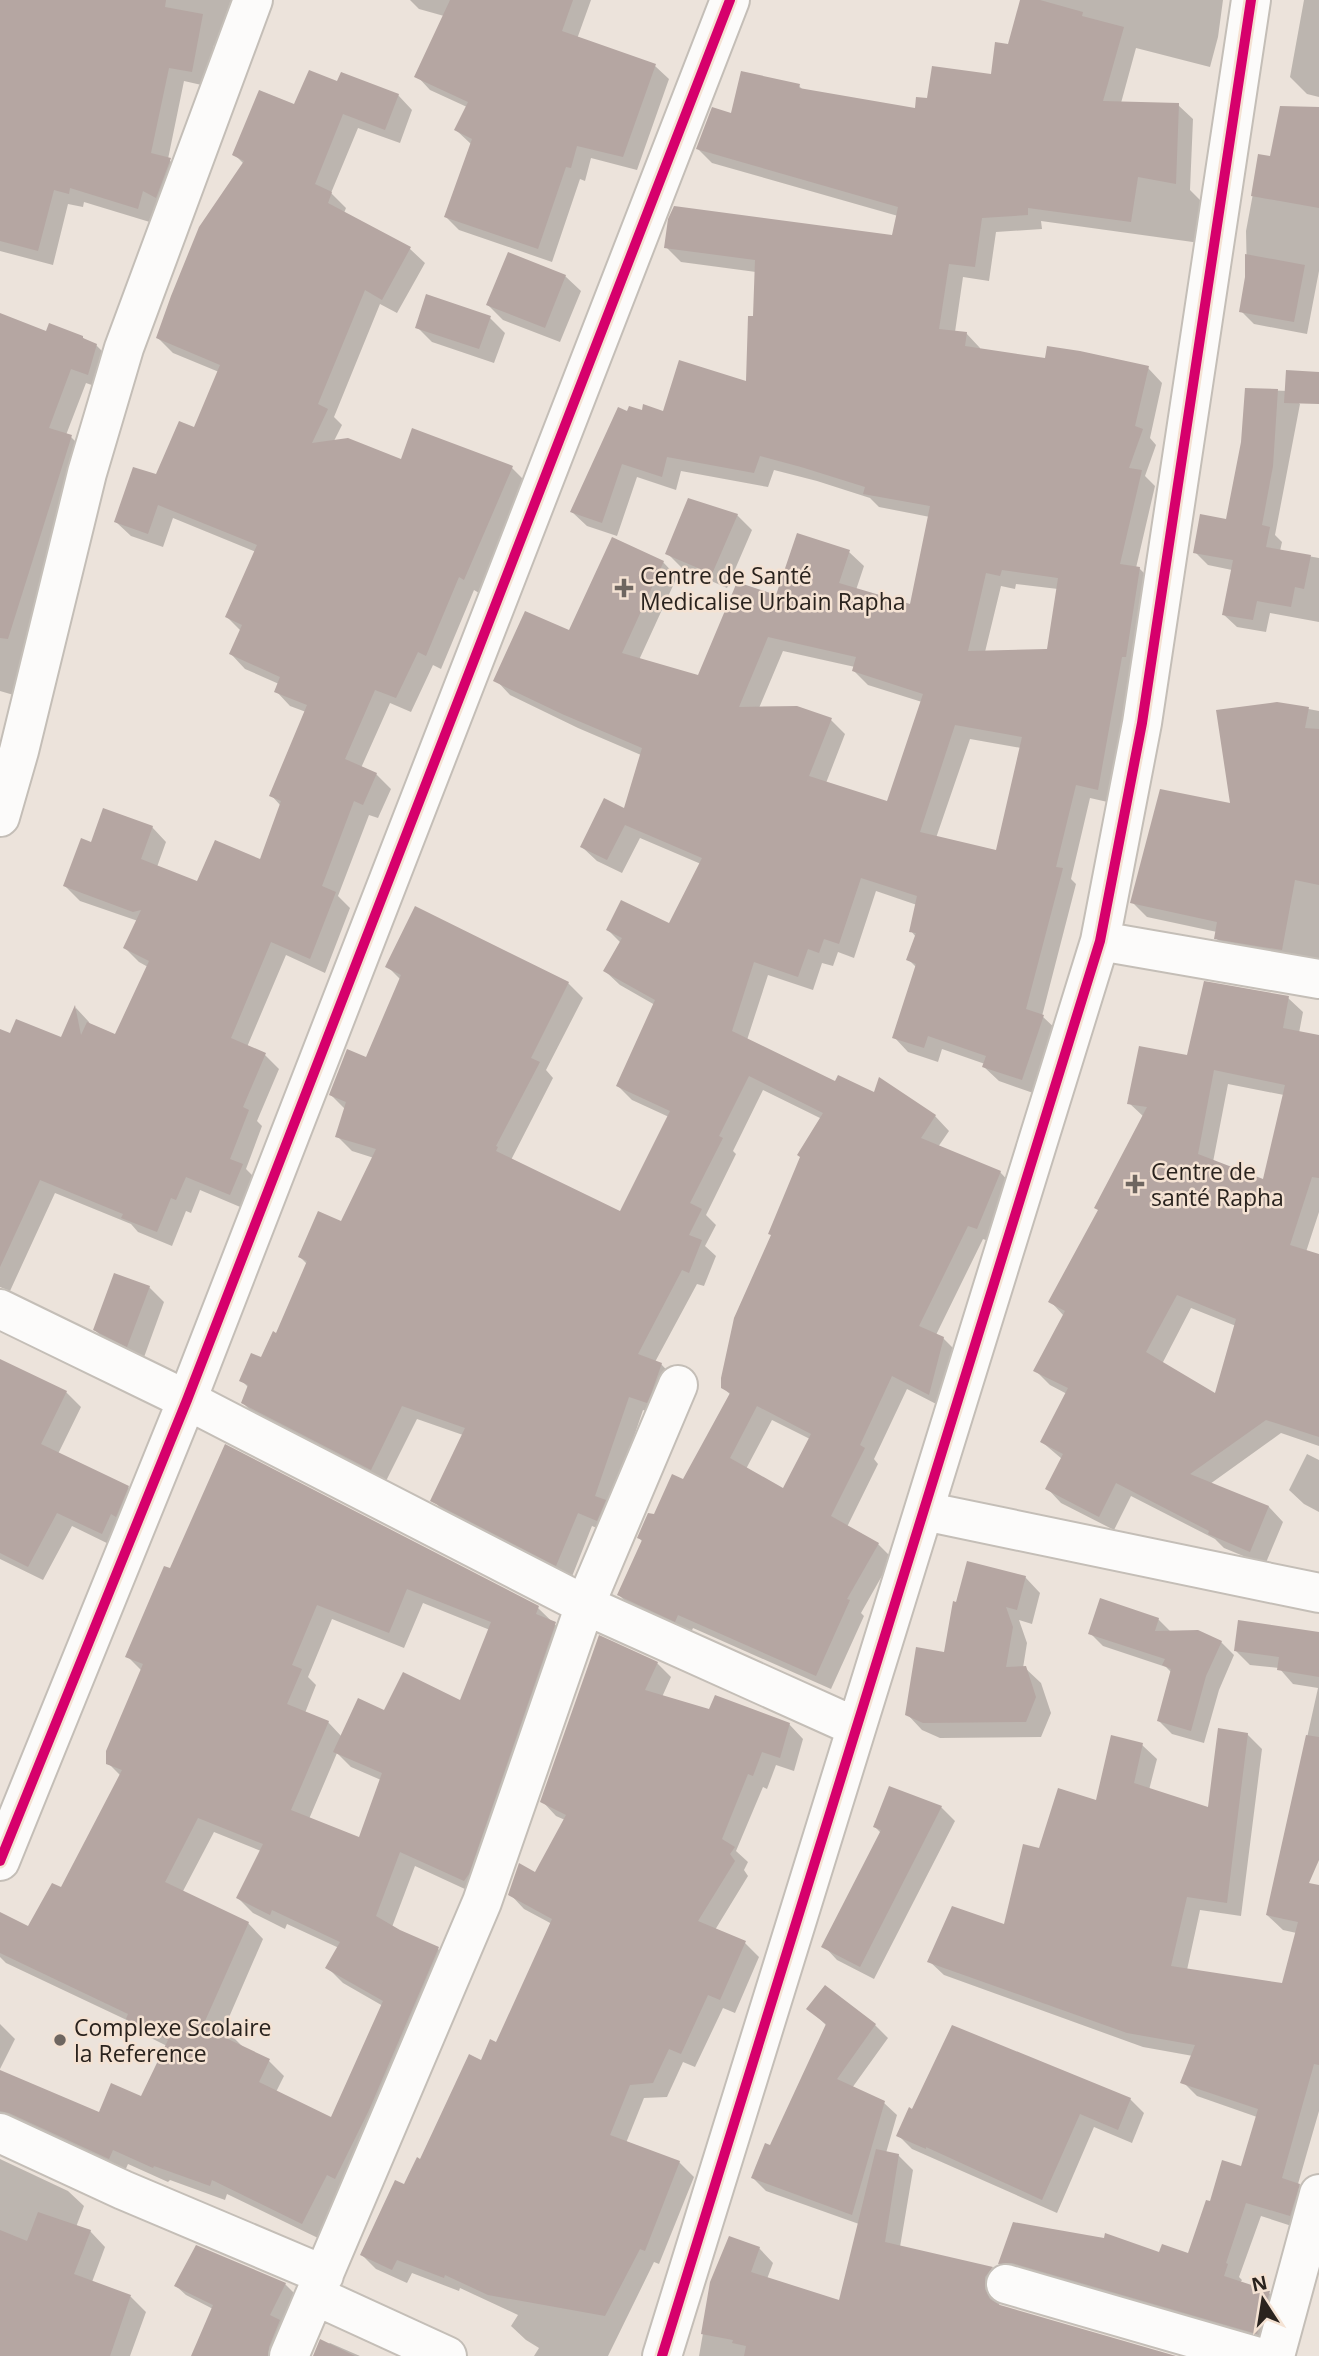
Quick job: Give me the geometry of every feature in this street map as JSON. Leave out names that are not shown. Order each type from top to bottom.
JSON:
[{"type":"street","points":[[0,817],[19,751],[87,473],[124,348],[253,0]]},
{"type":"street","points":[[0,1861],[187,1400],[730,0]]},
{"type":"street","points":[[662,2356],[1100,941],[1142,723],[1251,0]]},
{"type":"street","points":[[1100,941],[1319,979]]},
{"type":"street","points":[[0,1310],[187,1400],[585,1605],[856,1727]]},
{"type":"street","points":[[289,2356],[482,1902],[585,1605],[678,1385]]},
{"type":"street","points":[[924,1511],[1319,1593]]},
{"type":"street","points":[[0,2133],[320,2285],[447,2356]]},
{"type":"street","points":[[1275,2356],[1319,2193]]},
{"type":"street","points":[[1006,2284],[1255,2356]]},
{"type":"building","points":[[0,0],[166,0],[165,7],[203,14],[192,72],[169,68],[151,153],[171,158],[156,198],[143,191],[138,209],[70,188],[69,194],[54,190],[38,251],[0,241]]},
{"type":"building","points":[[450,0],[573,0],[562,31],[656,64],[623,157],[577,146],[571,168],[566,167],[538,249],[444,217],[472,139],[454,130],[468,102],[414,77]]},
{"type":"building","points":[[1020,0],[1040,0],[1083,12],[1082,16],[1124,27],[1103,101],[1179,103],[1176,184],[1138,177],[1131,222],[1028,208],[1028,215],[982,218],[975,267],[949,264],[939,329],[967,332],[965,346],[1045,358],[1047,346],[1149,366],[1135,426],[1143,429],[1129,468],[1142,470],[1120,564],[1140,567],[1126,657],[1122,657],[1098,790],[1076,785],[1056,867],[1063,868],[1026,1009],[1044,1015],[1022,1080],[982,1067],[986,1056],[928,1036],[924,1048],[892,1038],[916,964],[906,960],[916,933],[909,932],[917,896],[861,878],[839,944],[824,939],[819,953],[808,949],[798,977],[754,962],[732,1031],[835,1081],[838,1075],[874,1092],[879,1077],[936,1115],[921,1138],[1001,1171],[977,1229],[968,1226],[919,1326],[944,1337],[929,1395],[892,1376],[860,1445],[865,1448],[831,1516],[879,1543],[847,1599],[850,1600],[816,1676],[678,1615],[675,1622],[617,1595],[642,1540],[637,1538],[648,1513],[654,1514],[672,1474],[683,1479],[730,1393],[721,1388],[721,1378],[734,1318],[771,1235],[768,1234],[800,1157],[797,1155],[823,1113],[749,1076],[719,1136],[723,1138],[690,1203],[702,1209],[689,1235],[702,1240],[689,1273],[682,1270],[638,1354],[662,1363],[651,1394],[647,1403],[629,1397],[595,1496],[606,1500],[597,1521],[578,1513],[556,1566],[430,1501],[465,1428],[402,1406],[371,1470],[241,1403],[248,1385],[239,1381],[251,1353],[261,1357],[273,1331],[276,1333],[307,1261],[298,1257],[318,1211],[341,1221],[376,1149],[335,1137],[346,1102],[329,1095],[347,1049],[366,1057],[401,975],[385,967],[415,906],[569,982],[531,1058],[540,1062],[496,1146],[496,1151],[620,1211],[670,1111],[616,1086],[655,1000],[603,971],[622,938],[606,930],[621,900],[669,923],[702,858],[625,825],[607,860],[580,847],[604,798],[624,808],[642,748],[493,681],[525,611],[569,630],[612,537],[664,561],[622,653],[698,675],[737,582],[776,595],[797,533],[850,550],[839,583],[910,604],[930,506],[863,494],[865,487],[801,467],[760,456],[754,473],[667,457],[662,477],[622,464],[602,523],[570,512],[618,407],[627,411],[629,406],[642,410],[643,404],[663,411],[679,360],[746,381],[748,316],[753,316],[755,260],[664,248],[668,219],[674,206],[892,235],[898,207],[696,149],[712,107],[731,113],[741,71],[800,84],[799,88],[915,108],[916,97],[927,98],[932,66],[991,74],[995,42],[1008,44]],"holes":[[[1002,570],[1058,578],[1047,649],[968,651],[986,573],[1000,576]],[[768,637],[856,657],[852,671],[923,694],[887,801],[809,776],[832,718],[797,706],[739,707]],[[955,725],[1022,737],[996,850],[920,832]],[[757,1406],[811,1434],[783,1488],[730,1458]]]},
{"type":"building","points":[[309,70],[337,81],[341,72],[399,94],[385,130],[343,114],[315,184],[332,192],[328,203],[411,247],[382,300],[365,290],[318,404],[328,409],[312,443],[348,438],[401,459],[412,428],[513,466],[464,580],[459,577],[426,656],[418,652],[396,698],[375,690],[345,759],[377,773],[363,805],[354,801],[322,886],[336,892],[310,959],[271,942],[231,1038],[266,1053],[243,1107],[249,1110],[230,1159],[243,1164],[230,1195],[186,1177],[176,1200],[171,1198],[157,1232],[121,1218],[123,1214],[40,1180],[0,1267],[0,1029],[10,1033],[16,1019],[61,1037],[75,1005],[81,1035],[87,1022],[115,1034],[149,961],[123,948],[141,910],[133,912],[63,886],[81,838],[91,842],[103,808],[153,826],[141,859],[197,881],[215,840],[260,859],[281,801],[269,796],[307,705],[274,692],[280,677],[229,654],[242,625],[225,617],[257,545],[158,505],[148,534],[114,522],[133,467],[156,474],[179,421],[194,427],[220,365],[156,338],[199,227],[244,161],[232,155],[259,90],[294,104]]},
{"type":"building","points":[[1280,106],[1319,107],[1319,208],[1251,196],[1258,154],[1270,156]]},
{"type":"building","points":[[508,252],[566,275],[545,328],[486,305]]},
{"type":"building","points":[[1245,254],[1305,265],[1294,322],[1239,312],[1245,277]]},
{"type":"building","points":[[426,294],[491,316],[479,349],[415,328]]},
{"type":"building","points":[[0,313],[46,331],[49,323],[97,344],[88,375],[71,369],[49,428],[72,435],[8,639],[0,638]]},
{"type":"building","points":[[1286,370],[1319,372],[1319,404],[1284,403]]},
{"type":"building","points":[[1245,388],[1278,389],[1273,466],[1262,525],[1270,527],[1266,547],[1311,555],[1304,589],[1295,587],[1291,607],[1257,601],[1253,620],[1222,615],[1233,560],[1193,553],[1200,514],[1226,519],[1241,442]]},
{"type":"building","points":[[688,498],[738,514],[712,574],[665,554]]},
{"type":"building","points":[[1277,702],[1309,707],[1305,728],[1319,729],[1319,885],[1295,880],[1282,950],[1214,939],[1217,922],[1130,903],[1160,789],[1230,803],[1216,710]]},
{"type":"building","points":[[1204,981],[1289,996],[1283,1028],[1319,1035],[1319,1178],[1312,1177],[1290,1245],[1319,1254],[1319,1437],[1266,1420],[1190,1474],[1269,1506],[1250,1552],[1208,1534],[1209,1531],[1116,1483],[1099,1517],[1045,1489],[1063,1454],[1040,1442],[1068,1388],[1033,1371],[1065,1311],[1048,1302],[1098,1210],[1094,1208],[1147,1107],[1127,1104],[1139,1046],[1187,1055]],"holes":[[[1214,1070],[1285,1085],[1263,1179],[1198,1154]],[[1177,1295],[1236,1319],[1215,1393],[1146,1352]]]},
{"type":"building","points":[[114,1273],[150,1286],[127,1347],[93,1330]]},
{"type":"building","points":[[0,1359],[67,1391],[41,1444],[129,1486],[116,1517],[111,1514],[102,1534],[57,1513],[28,1567],[0,1553]]},
{"type":"building","points":[[225,1444],[539,1606],[536,1614],[556,1622],[469,1874],[464,1881],[400,1852],[376,1916],[439,1947],[369,2110],[335,2179],[327,2175],[302,2224],[212,2180],[210,2186],[154,2166],[153,2168],[113,2150],[109,2159],[0,2111],[0,2070],[99,2112],[111,2083],[141,2096],[168,2040],[126,2019],[128,2014],[0,1953],[0,1912],[28,1926],[52,1883],[61,1887],[122,1770],[106,1764],[106,1751],[143,1664],[125,1657],[164,1566],[170,1568]],"holes":[[[407,1589],[491,1622],[460,1700],[403,1672],[384,1710],[358,1698],[333,1752],[382,1773],[359,1837],[291,1810],[329,1721],[287,1704],[302,1669],[292,1665],[317,1605],[389,1633]],[[198,1818],[263,1844],[236,1898],[270,1915],[272,1910],[340,1942],[325,1968],[383,2001],[331,2117],[259,2082],[270,2059],[228,2039],[231,2033],[205,2021],[249,1922],[165,1882]]]},
{"type":"building","points":[[967,1561],[1026,1576],[1017,1610],[1006,1607],[1013,1627],[1006,1667],[1026,1666],[1036,1697],[1026,1722],[923,1723],[905,1715],[916,1647],[944,1652],[953,1601],[956,1602]]},
{"type":"building","points":[[1100,1598],[1159,1618],[1155,1631],[1198,1630],[1222,1641],[1206,1676],[1191,1731],[1157,1721],[1171,1669],[1162,1665],[1165,1659],[1088,1634]]},
{"type":"building","points":[[1238,1620],[1319,1632],[1319,1677],[1277,1670],[1279,1657],[1234,1651]]},
{"type":"building","points":[[599,1635],[658,1662],[645,1690],[709,1709],[715,1695],[790,1723],[780,1758],[762,1752],[753,1776],[748,1774],[722,1839],[735,1847],[730,1854],[735,1861],[698,1921],[746,1941],[720,2000],[708,1995],[681,2054],[669,2049],[653,2083],[630,2085],[610,2135],[680,2161],[645,2251],[640,2249],[605,2316],[488,2295],[445,2275],[444,2278],[397,2260],[392,2270],[360,2255],[395,2180],[404,2184],[417,2157],[420,2159],[469,2054],[481,2060],[490,2039],[496,2042],[552,1919],[508,1895],[519,1863],[535,1872],[566,1815],[540,1802]]},
{"type":"building","points":[[1218,1728],[1248,1733],[1227,1903],[1187,1897],[1171,1966],[1282,1983],[1298,1922],[1266,1915],[1306,1735],[1319,1737],[1319,1860],[1309,1883],[1319,1885],[1319,2065],[1314,2064],[1282,2178],[1300,2184],[1290,2216],[1246,2203],[1224,2276],[1270,2291],[1257,2334],[1012,2263],[998,2264],[1013,2222],[1104,2238],[1105,2233],[1159,2252],[1162,2244],[1188,2253],[1206,2200],[1210,2201],[1222,2160],[1241,2166],[1258,2109],[1180,2083],[1195,2045],[1127,2033],[927,1962],[952,1906],[1004,1924],[1023,1844],[1039,1848],[1058,1788],[1096,1800],[1111,1735],[1143,1743],[1134,1783],[1208,1807]]},
{"type":"building","points":[[889,1786],[942,1806],[860,1967],[821,1947],[881,1830],[873,1827]]},
{"type":"building","points":[[825,1985],[876,2024],[837,2079],[885,2101],[852,2215],[751,2178],[765,2143],[770,2145],[826,2024],[806,2009]]},
{"type":"building","points":[[952,2025],[1131,2098],[1118,2130],[1080,2114],[1042,2200],[896,2136],[909,2107],[912,2109]]},
{"type":"building","points":[[876,2149],[899,2154],[885,2242],[993,2267],[985,2277],[985,2289],[990,2299],[1000,2305],[1176,2356],[744,2356],[746,2346],[732,2343],[733,2340],[701,2334],[710,2282],[729,2236],[760,2247],[751,2272],[839,2300]]},
{"type":"building","points":[[38,2212],[91,2230],[74,2274],[131,2295],[110,2356],[0,2356],[0,2230],[27,2241]]},
{"type":"building","points":[[196,2245],[286,2283],[270,2315],[280,2320],[268,2356],[191,2356],[213,2305],[174,2286]]},
{"type":"building","points":[[320,2339],[355,2356],[313,2356]]},
{"type":"cycle path","points":[[0,1861],[187,1400],[730,0]]},
{"type":"cycle path","points":[[662,2356],[1100,941],[1142,723],[1251,0]]},
{"type":"place","name":"Centre de Santé Medicalise Urbain Rapha","points":[[624,588]]},
{"type":"place","name":"Centre de santé Rapha","points":[[1135,1184]]},
{"type":"place","name":"Complexe Scolaire la Reference","points":[[60,2040]]}]
